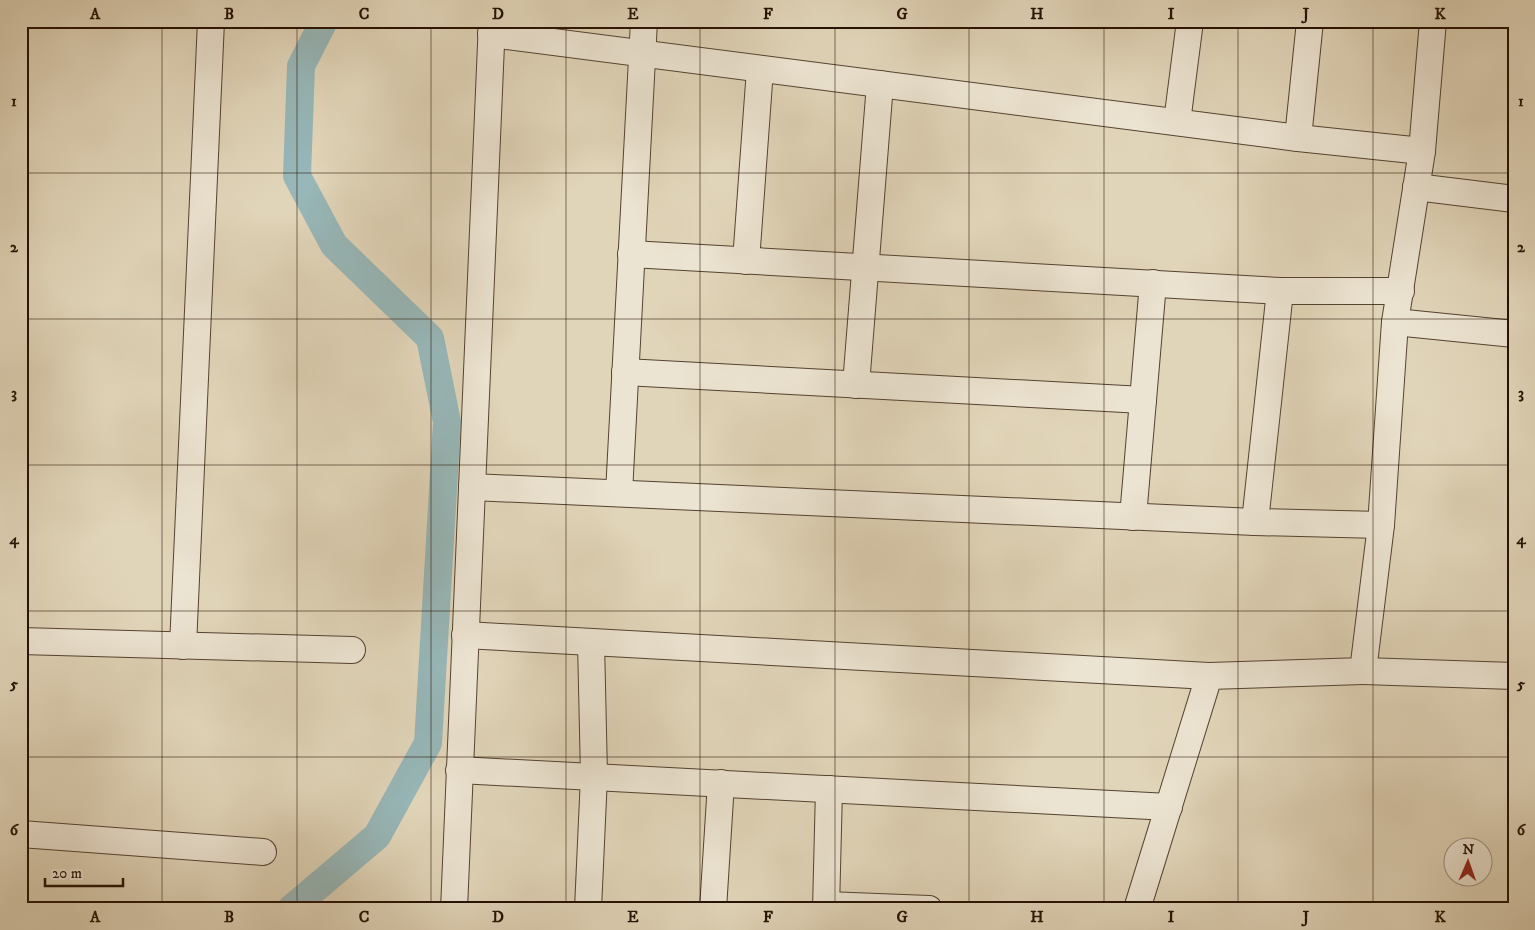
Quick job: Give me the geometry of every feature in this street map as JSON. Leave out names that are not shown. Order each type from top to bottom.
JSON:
[{"type":"street","points":[[183,646],[211,21]]},
{"type":"street","points":[[619,493],[644,21]]},
{"type":"street","points":[[1177,122],[1190,21]]},
{"type":"street","points":[[1298,138],[1310,21]]},
{"type":"street","points":[[1363,672],[1381,525],[1396,322],[1422,151],[1433,21]]},
{"type":"street","points":[[454,909],[492,28],[643,54],[1298,138],[1422,151]]},
{"type":"street","points":[[746,261],[760,69]]},
{"type":"street","points":[[856,385],[880,84]]},
{"type":"street","points":[[1416,188],[1514,199]]},
{"type":"street","points":[[632,254],[1280,290],[1401,291]]},
{"type":"street","points":[[1133,516],[1153,283]]},
{"type":"street","points":[[1256,522],[1280,290]]},
{"type":"street","points":[[1396,322],[1514,334]]},
{"type":"street","points":[[625,372],[1143,400]]},
{"type":"street","points":[[472,487],[1256,522],[1381,525]]},
{"type":"street","points":[[465,635],[1209,676],[1363,672],[1514,676]]},
{"type":"street","points":[[21,641],[352,650]]},
{"type":"street","points":[[588,909],[594,776],[591,642]]},
{"type":"street","points":[[1137,909],[1209,676]]},
{"type":"street","points":[[460,770],[1168,807]]},
{"type":"street","points":[[713,909],[721,784]]},
{"type":"street","points":[[829,789],[826,907],[929,909]]},
{"type":"street","points":[[21,834],[264,852]]},
{"type":"waterway","points":[[291,909],[377,836],[428,743],[447,422],[430,338],[334,245],[297,176],[301,66],[324,21]]}]
